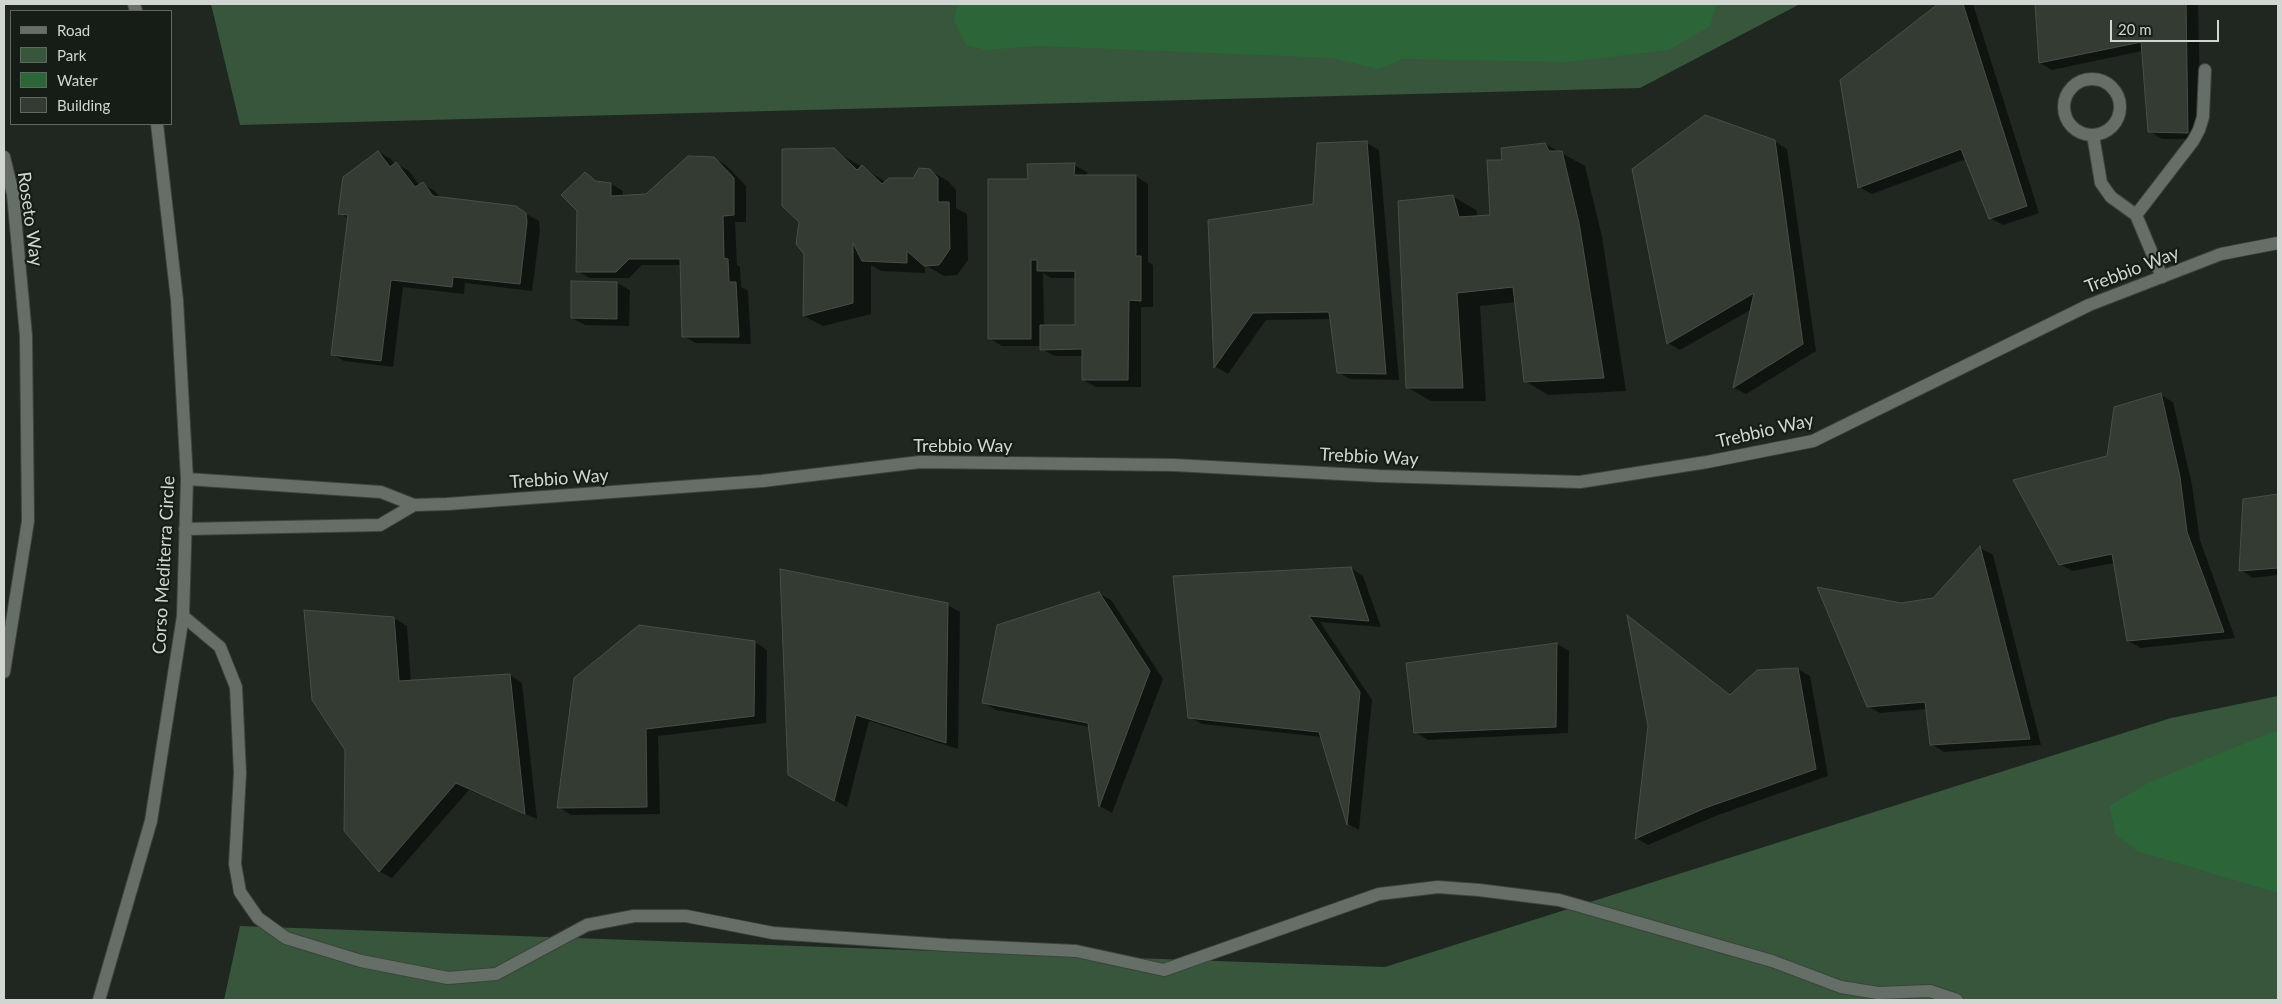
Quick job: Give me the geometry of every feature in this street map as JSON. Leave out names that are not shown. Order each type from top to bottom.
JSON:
[{"type":"street","points":[[2136,215],[2193,141],[2199,130],[2203,117],[2205,70]]},
{"type":"street","points":[[2085,80],[2104,82],[2117,95],[2119,103],[2119,113],[2110,128],[2093,135],[2076,130],[2069,124],[2065,116],[2065,98],[2070,90],[2085,80]]},
{"type":"street","name":"Corso Mediterra Circle","points":[[99,1000],[151,822],[183,616],[187,479],[177,300],[157,125]]},
{"type":"street","points":[[2093,135],[2101,183],[2111,197],[2136,215],[2162,277]]},
{"type":"street","name":"Roseto Way","points":[[4,158],[13,194],[26,336],[28,521],[4,672]]},
{"type":"street","name":"Trebbio Way","points":[[187,479],[381,492],[414,505],[457,504],[762,482],[920,462],[1174,464],[1379,476],[1580,482],[1708,462],[1813,441],[2089,305],[2221,254],[2278,243]]},
{"type":"street","name":"Trebbio Way","points":[[185,529],[380,525],[414,505]]},
{"type":"street","points":[[183,616],[220,647],[236,687],[240,773],[235,864],[240,892],[258,918],[286,938],[361,961],[448,978],[496,974],[587,925],[634,916],[678,916],[773,933],[948,945],[1076,951],[1164,970],[1379,894],[1438,887],[1559,900],[1772,961],[1841,986],[1878,993],[1930,991],[1958,1000]]},
{"type":"green space","points":[[211,4],[1800,4],[1640,88],[240,125]]},
{"type":"green space","points":[[2278,696],[2278,1000],[224,1000],[240,926],[1385,967],[2171,718]]},
{"type":"water","points":[[957,4],[1717,4],[1710,26],[1669,50],[1567,62],[1403,59],[1379,69],[1332,58],[1039,46],[986,50],[966,45],[954,20]]},
{"type":"water","points":[[2278,731],[2278,893],[2137,851],[2116,835],[2109,806],[2150,782]]},
{"type":"building","points":[[1938,4],[1963,4],[2027,206],[1989,219],[1961,149],[1858,188],[1840,80]]},
{"type":"building","points":[[2035,4],[2186,4],[2188,133],[2148,132],[2141,42],[2039,63]]},
{"type":"building","points":[[1705,115],[1775,140],[1803,344],[1733,388],[1754,293],[1667,344],[1632,169]]},
{"type":"building","points":[[1367,141],[1386,374],[1337,373],[1329,312],[1253,313],[1214,368],[1208,220],[1313,204],[1317,143]]},
{"type":"building","points":[[1545,143],[1549,151],[1562,151],[1579,223],[1604,378],[1524,382],[1513,287],[1457,293],[1463,388],[1406,388],[1398,201],[1453,195],[1459,217],[1490,215],[1487,160],[1502,160],[1501,148]]},
{"type":"building","points":[[834,148],[857,170],[862,165],[882,184],[889,178],[913,178],[919,168],[930,169],[938,178],[938,202],[949,202],[950,249],[939,265],[924,266],[907,251],[907,263],[862,261],[853,243],[853,303],[803,316],[804,254],[796,244],[799,222],[782,206],[782,149]]},
{"type":"building","points":[[378,151],[390,167],[396,162],[415,187],[423,182],[433,196],[516,206],[526,213],[527,222],[520,284],[453,277],[452,287],[391,280],[381,361],[331,355],[348,215],[338,214],[343,177]]},
{"type":"building","points":[[688,156],[714,157],[734,178],[734,215],[723,216],[724,258],[728,259],[729,282],[736,282],[739,337],[682,337],[680,259],[629,259],[616,272],[576,272],[577,211],[561,195],[585,172],[596,181],[611,183],[611,196],[646,194]]},
{"type":"building","points":[[1075,163],[1074,175],[1136,175],[1136,256],[1141,256],[1141,301],[1129,300],[1128,380],[1082,380],[1082,349],[1040,350],[1040,325],[1075,325],[1075,271],[1037,271],[1037,260],[1031,260],[1031,339],[988,339],[988,179],[1028,179],[1027,164]]},
{"type":"building","points":[[571,281],[617,282],[617,319],[571,318]]},
{"type":"building","points":[[2161,393],[2180,477],[2187,532],[2224,632],[2127,641],[2112,554],[2059,565],[2013,480],[2107,456],[2114,407]]},
{"type":"building","points":[[2278,494],[2278,568],[2239,571],[2243,499]]},
{"type":"building","points":[[1980,546],[2030,739],[1930,745],[1925,702],[1867,707],[1817,587],[1901,603],[1933,598]]},
{"type":"building","points":[[1351,567],[1369,621],[1309,616],[1360,692],[1347,825],[1319,732],[1188,718],[1173,576]]},
{"type":"building","points":[[780,569],[948,603],[946,743],[856,715],[834,801],[788,775]]},
{"type":"building","points":[[1099,592],[1150,671],[1099,807],[1088,723],[982,703],[997,625]]},
{"type":"building","points":[[304,610],[394,617],[399,681],[510,674],[525,814],[456,783],[379,872],[344,831],[345,750],[312,700]]},
{"type":"building","points":[[1627,615],[1730,695],[1757,670],[1798,668],[1816,769],[1705,808],[1635,839],[1648,726]]},
{"type":"building","points":[[639,625],[755,641],[754,716],[646,729],[647,807],[557,808],[574,678]]},
{"type":"building","points":[[1557,643],[1556,727],[1414,733],[1406,663]]}]
